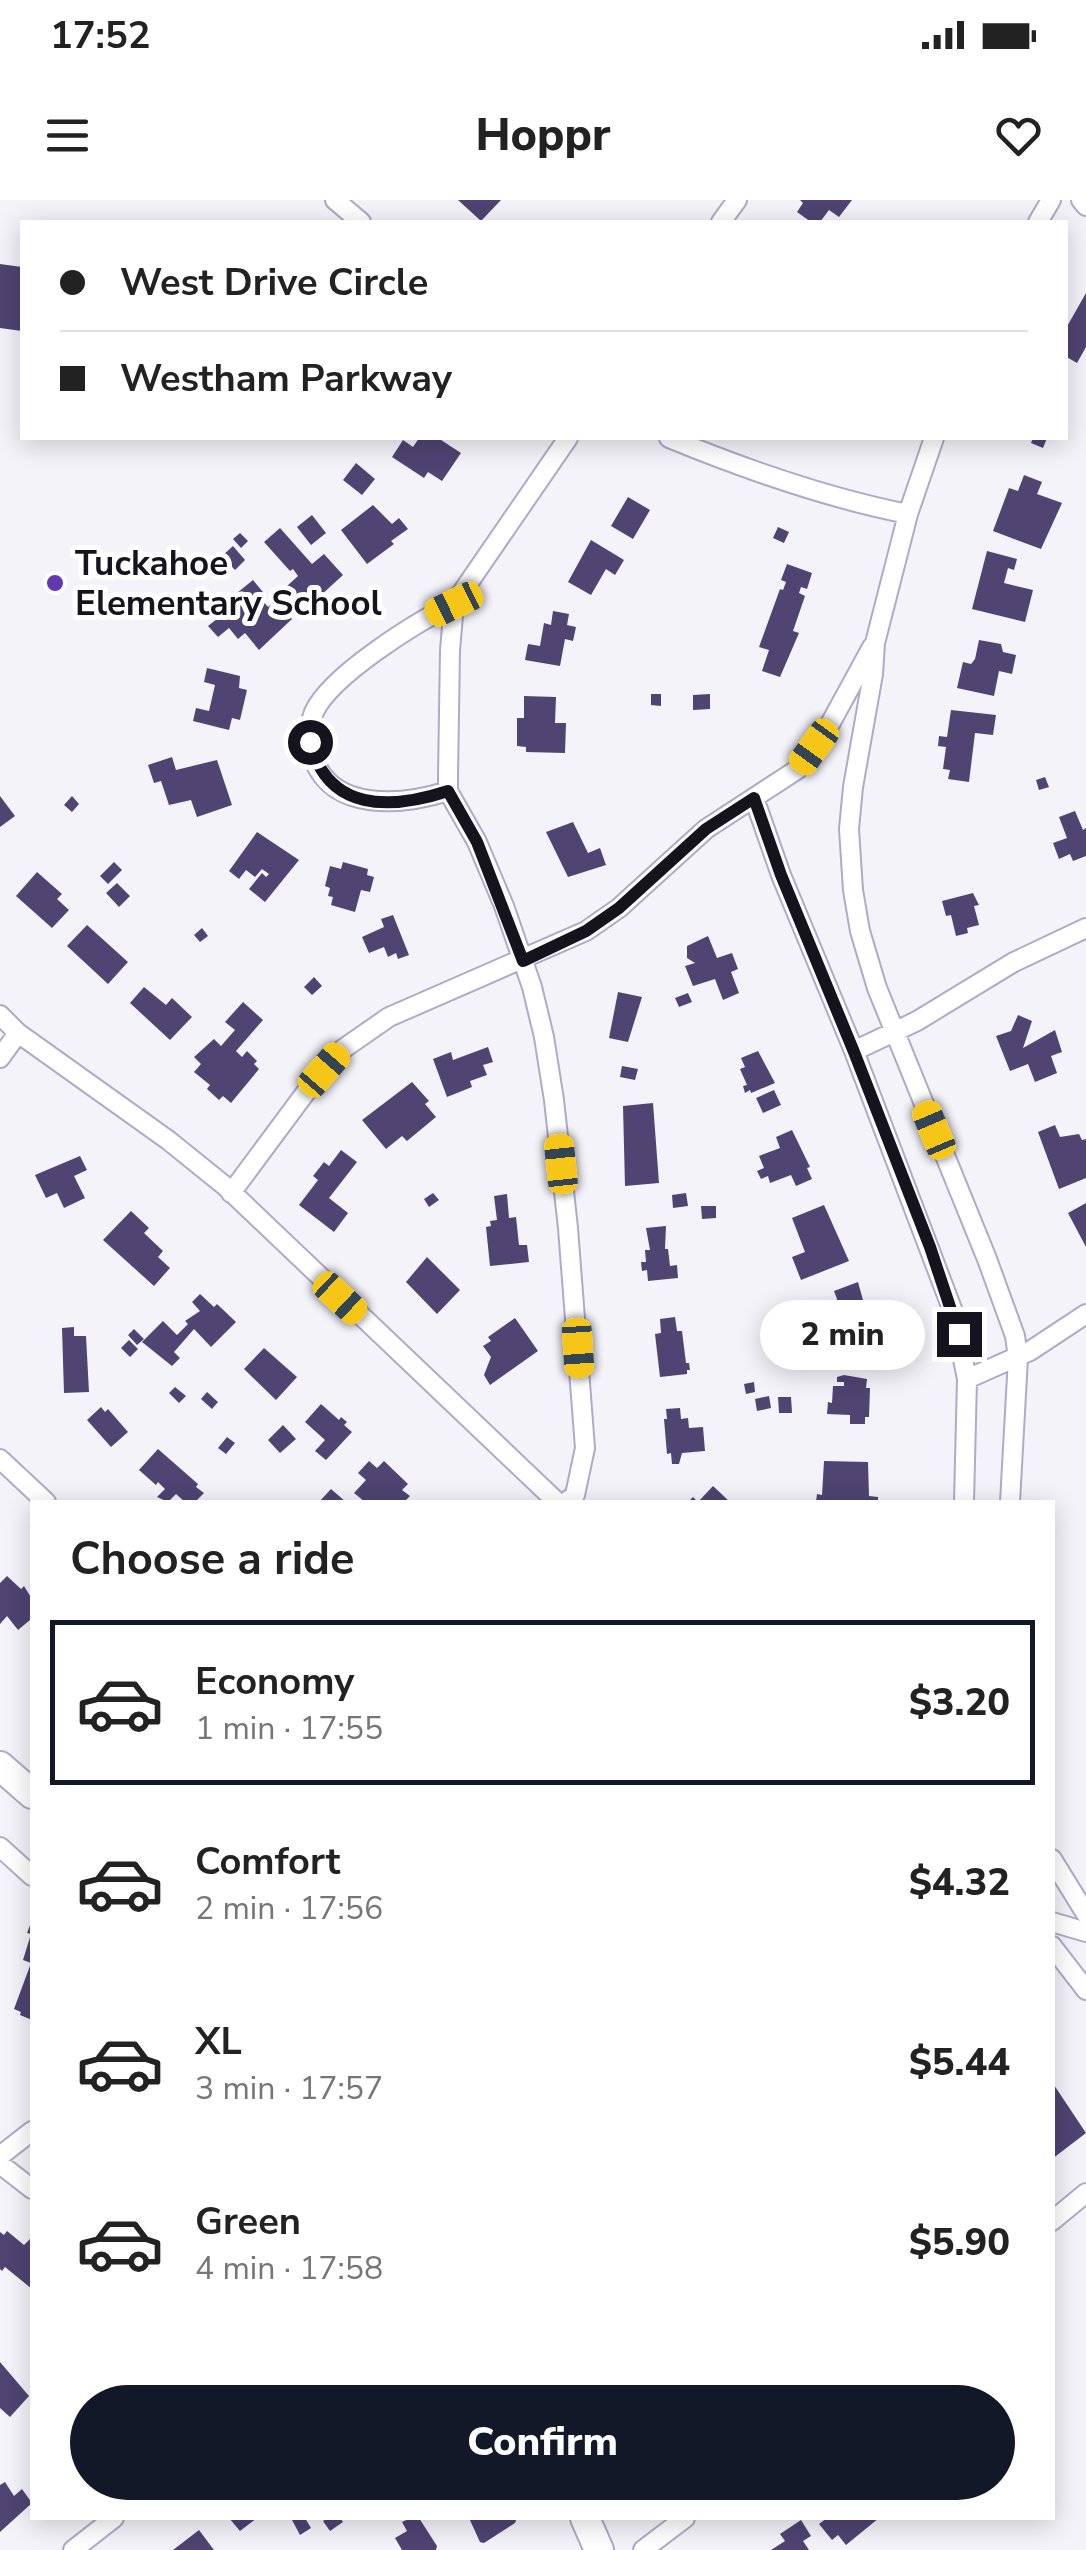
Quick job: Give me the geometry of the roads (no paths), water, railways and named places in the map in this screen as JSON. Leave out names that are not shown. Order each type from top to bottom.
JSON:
[{"type":"main road","points":[[0,1766],[30,1792]]},
{"type":"main road","points":[[586,2520],[599,2550]]},
{"type":"street","points":[[335,200],[359,220]]},
{"type":"street","points":[[1081,200],[1086,206]]},
{"type":"street","points":[[448,791],[401,801],[351,796],[324,778],[314,761],[309,728],[321,701],[346,677],[418,622],[454,604],[567,440]]},
{"type":"street","points":[[675,440],[773,478],[908,514]]},
{"type":"street","points":[[933,440],[908,514],[874,643],[850,828],[853,890],[860,931],[893,1034],[1015,1336],[1018,1358],[1010,1500]]},
{"type":"street","points":[[454,604],[448,680],[448,791],[477,842],[523,961],[544,1037],[554,1100],[585,1448],[575,1495],[569,1500]]},
{"type":"street","points":[[232,1193],[342,1049],[389,1017],[586,931],[619,908],[706,829],[798,769],[830,724],[874,643]]},
{"type":"street","points":[[754,798],[954,1314],[968,1380],[964,1500]]},
{"type":"street","points":[[854,1052],[893,1034],[1014,962],[1086,928]]},
{"type":"street","points":[[0,1015],[18,1034],[168,1140],[232,1193],[555,1500]]},
{"type":"street","points":[[0,1058],[18,1034]]},
{"type":"street","points":[[968,1380],[1018,1358],[1086,1314]]},
{"type":"street","points":[[0,1458],[44,1500]]},
{"type":"street","points":[[0,1847],[30,1874]]},
{"type":"street","points":[[1055,1864],[1086,1914]]},
{"type":"street","points":[[1055,1923],[1086,1932]]},
{"type":"street","points":[[1055,1950],[1086,1990]]},
{"type":"street","points":[[30,2131],[2,2152],[30,2187]]},
{"type":"street","points":[[1055,2218],[1086,2194]]},
{"type":"street","points":[[73,2550],[111,2520]]},
{"type":"street","points":[[644,2550],[682,2520]]},
{"type":"place","name":"Tuckahoe Elementary School","points":[[55,583]]}]
